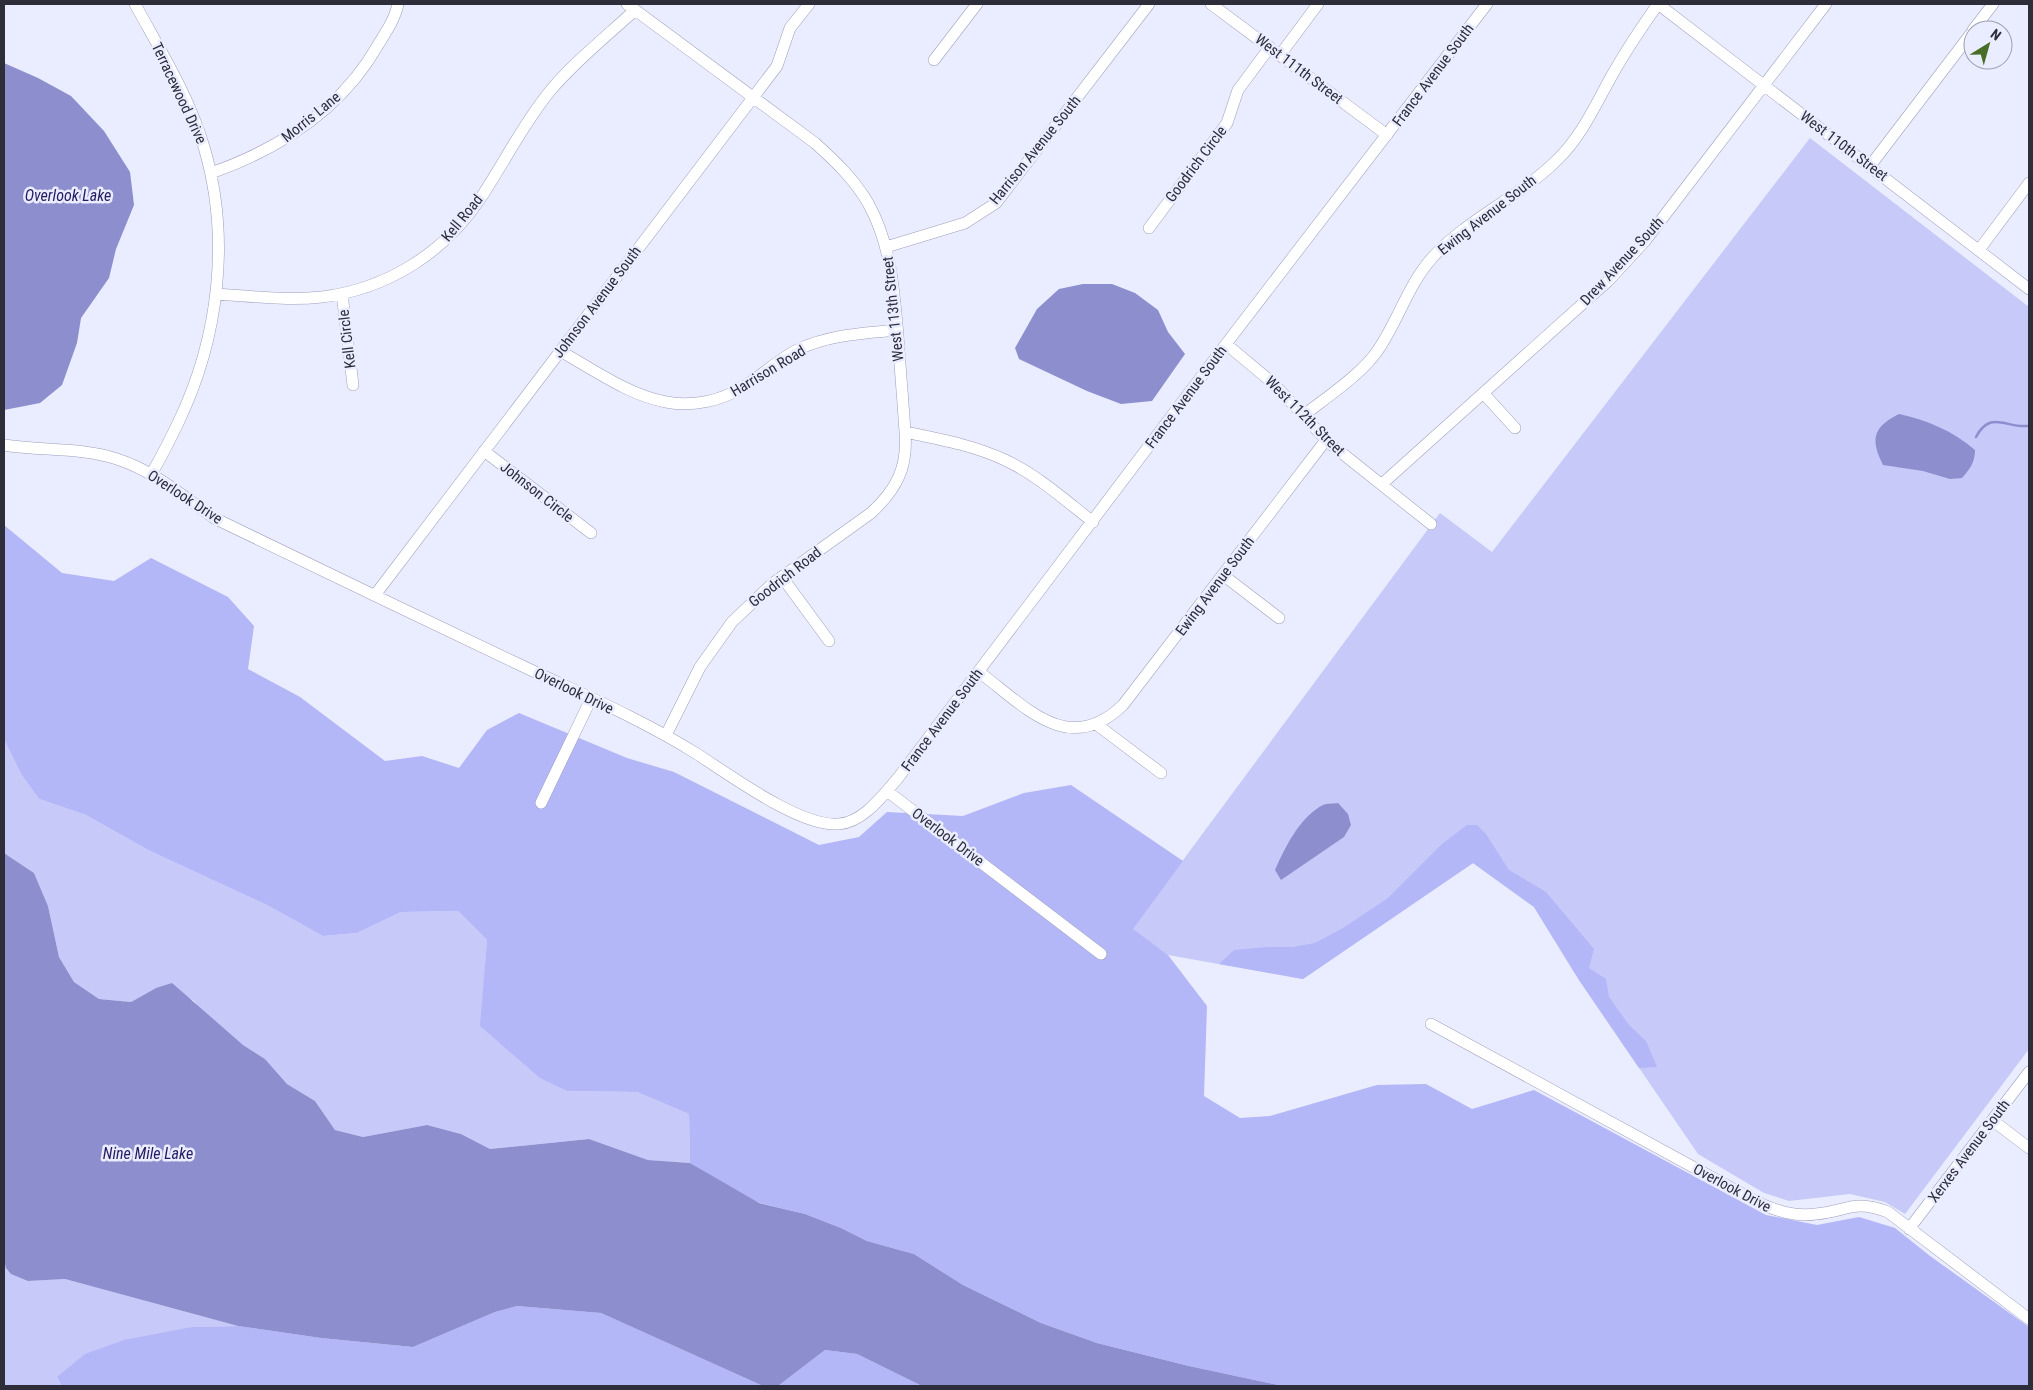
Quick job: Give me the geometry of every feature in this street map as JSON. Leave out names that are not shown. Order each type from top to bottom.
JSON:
[{"type":"street","name":"Terracewood Drive","points":[[135,4],[192,114],[204,146],[211,173],[217,211],[219,243],[216,294],[205,352],[193,388],[178,423],[152,473]]},
{"type":"street","name":"Morris Lane","points":[[211,173],[243,162],[273,146],[302,128],[329,106],[352,82],[373,55],[390,25],[398,4]]},
{"type":"street","name":"Johnson Avenue South","points":[[375,595],[777,66],[790,28],[809,4]]},
{"type":"street","points":[[934,60],[977,4]]},
{"type":"street","name":"Harrison Avenue South","points":[[886,247],[965,223],[996,203],[1149,4]]},
{"type":"street","name":"West 111th Street","points":[[1211,4],[1387,135]]},
{"type":"street","points":[[1280,55],[1318,4]]},
{"type":"street","name":"France Avenue South","points":[[887,791],[1487,4]]},
{"type":"street","name":"West 110th Street","points":[[1658,4],[2029,288]]},
{"type":"street","name":"Ewing Avenue South","points":[[1304,415],[1359,370],[1378,351],[1415,282],[1439,250],[1540,175],[1570,147],[1635,35],[1658,4]]},
{"type":"street","name":"Drew Avenue South","points":[[1382,484],[1608,281],[1645,241],[1826,4]]},
{"type":"street","points":[[1981,20],[1993,4]]},
{"type":"street","name":"West 113th Street","points":[[631,7],[815,143],[847,174],[868,203],[886,247],[893,279],[905,432]]},
{"type":"street","name":"Kell Road","points":[[216,294],[293,298],[321,297],[342,294],[374,285],[400,274],[444,242],[479,200],[535,111],[551,90],[631,7]]},
{"type":"street","points":[[1870,166],[1963,43]]},
{"type":"street","name":"Goodrich Circle","points":[[1148,228],[1228,123],[1238,90],[1270,47]]},
{"type":"street","points":[[1979,250],[2029,183]]},
{"type":"street","name":"Kell Circle","points":[[342,294],[353,385]]},
{"type":"street","name":"Harrison Road","points":[[560,351],[648,398],[667,403],[687,404],[726,396],[743,388],[784,358],[818,342],[840,336],[897,330]]},
{"type":"street","name":"West 112th Street","points":[[1226,344],[1274,384],[1326,440],[1431,524]]},
{"type":"street","points":[[1484,394],[1515,428]]},
{"type":"street","points":[[905,432],[951,441],[1005,460],[1038,480],[1093,522]]},
{"type":"street","name":"Goodrich Road","points":[[666,735],[696,675],[715,644],[732,622],[751,602],[782,577],[885,501],[903,469],[906,451],[905,432]]},
{"type":"street","name":"Ewing Avenue South","points":[[1096,724],[1112,716],[1123,704],[1326,440]]},
{"type":"street","name":"Overlook Drive","points":[[4,445],[116,458],[152,473],[214,518],[666,735],[771,802],[792,813],[818,821],[838,824],[854,820],[867,811],[887,791],[1101,954]]},
{"type":"street","name":"Johnson Circle","points":[[484,451],[591,533]]},
{"type":"street","points":[[1223,575],[1279,618]]},
{"type":"street","points":[[782,577],[829,641]]},
{"type":"street","points":[[979,672],[1036,716],[1050,724],[1074,727],[1096,724],[1161,773]]},
{"type":"street","points":[[541,803],[591,699]]},
{"type":"street","name":"Overlook Drive","points":[[1431,1024],[1759,1203],[1777,1211],[1796,1215],[1815,1214],[1861,1205],[1888,1212],[2029,1320]]},
{"type":"street","name":"Xerxes Avenue South","points":[[1909,1229],[2029,1072]]},
{"type":"street","points":[[1992,1120],[2029,1148]]},
{"type":"shaded area","points":[[1810,138],[2029,307],[2029,1049],[1905,1214],[1885,1202],[1850,1194],[1789,1201],[1764,1193],[1698,1154],[1579,980],[1534,907],[1473,863],[1303,979],[1168,955],[1132,929],[1440,513],[1492,552]]},
{"type":"shaded area","points":[[4,525],[62,573],[114,581],[151,558],[228,597],[254,626],[248,669],[300,697],[385,761],[422,756],[459,768],[487,730],[519,713],[627,758],[674,772],[819,845],[859,837],[887,812],[963,816],[1024,793],[1071,785],[1183,861],[1133,929],[1168,955],[1207,1006],[1204,1096],[1240,1118],[1270,1116],[1377,1085],[1426,1084],[1472,1109],[1534,1090],[1766,1215],[1817,1225],[1859,1217],[1895,1228],[1930,1256],[2029,1327],[2029,1386],[1283,1386],[1189,1366],[1097,1343],[1041,1323],[963,1285],[914,1254],[867,1241],[841,1228],[805,1214],[752,1201],[690,1163],[689,1114],[637,1092],[567,1091],[540,1078],[480,1026],[487,940],[458,911],[401,912],[357,933],[323,936],[267,905],[148,850],[86,815],[39,799],[21,774],[4,739]]},
{"type":"shaded area","points":[[4,739],[21,774],[39,799],[86,815],[148,850],[267,905],[323,936],[357,933],[401,912],[458,911],[487,940],[481,1026],[567,1091],[637,1092],[689,1114],[690,1163],[648,1160],[589,1139],[490,1149],[461,1134],[427,1125],[363,1137],[335,1130],[315,1101],[287,1084],[265,1059],[243,1045],[203,1012],[193,1000],[156,988],[131,1002],[99,999],[74,982],[59,957],[48,906],[34,873],[4,853]]},
{"type":"shaded area","points":[[1467,825],[1477,825],[1486,834],[1509,870],[1546,892],[1594,949],[1589,968],[1606,979],[1609,997],[1629,1025],[1646,1041],[1657,1067],[1639,1068],[1579,980],[1534,907],[1473,863],[1303,979],[1219,964],[1234,950],[1293,947],[1315,943],[1343,928],[1388,898],[1442,844]]},
{"type":"shaded area","points":[[4,1260],[6,1265],[28,1281],[65,1279],[238,1326],[192,1327],[57,1377],[62,1386],[4,1386]]},
{"type":"shaded area","points":[[517,1306],[601,1313],[763,1386],[62,1386],[57,1377],[85,1354],[124,1340],[192,1327],[238,1326],[321,1338],[413,1347],[495,1312]]},
{"type":"shaded area","points":[[825,1350],[857,1354],[922,1386],[778,1386]]},
{"type":"water","name":"Overlook Lake","points":[[4,63],[38,78],[71,96],[104,131],[130,172],[134,205],[116,249],[109,278],[81,318],[77,343],[62,385],[40,403],[4,410]]},
{"type":"water","points":[[1083,284],[1112,284],[1135,293],[1158,310],[1168,332],[1185,354],[1152,401],[1121,404],[1087,391],[1019,359],[1015,348],[1037,309],[1059,289]]},
{"type":"water","points":[[1899,414],[1920,419],[1939,427],[1958,437],[1975,450],[1972,465],[1962,478],[1950,479],[1923,471],[1883,465],[1876,448],[1876,435],[1884,424]]},
{"type":"water","points":[[1338,803],[1348,814],[1351,825],[1344,837],[1281,880],[1275,870],[1294,833],[1314,811],[1326,804]]},
{"type":"water","name":"Nine Mile Lake","points":[[4,853],[34,873],[48,906],[59,957],[74,982],[99,999],[131,1002],[156,988],[172,983],[243,1045],[265,1059],[287,1084],[315,1101],[335,1130],[363,1137],[427,1125],[461,1134],[490,1149],[589,1139],[648,1160],[690,1163],[759,1203],[805,1214],[841,1228],[867,1241],[914,1254],[963,1285],[1041,1323],[1097,1343],[1189,1366],[1283,1386],[922,1386],[857,1354],[825,1350],[778,1386],[763,1386],[601,1313],[517,1306],[495,1312],[413,1347],[321,1338],[238,1326],[65,1279],[28,1281],[11,1274],[6,1268],[4,1260]]},
{"type":"waterway","points":[[1976,437],[1981,429],[1993,422],[2027,426]]}]
